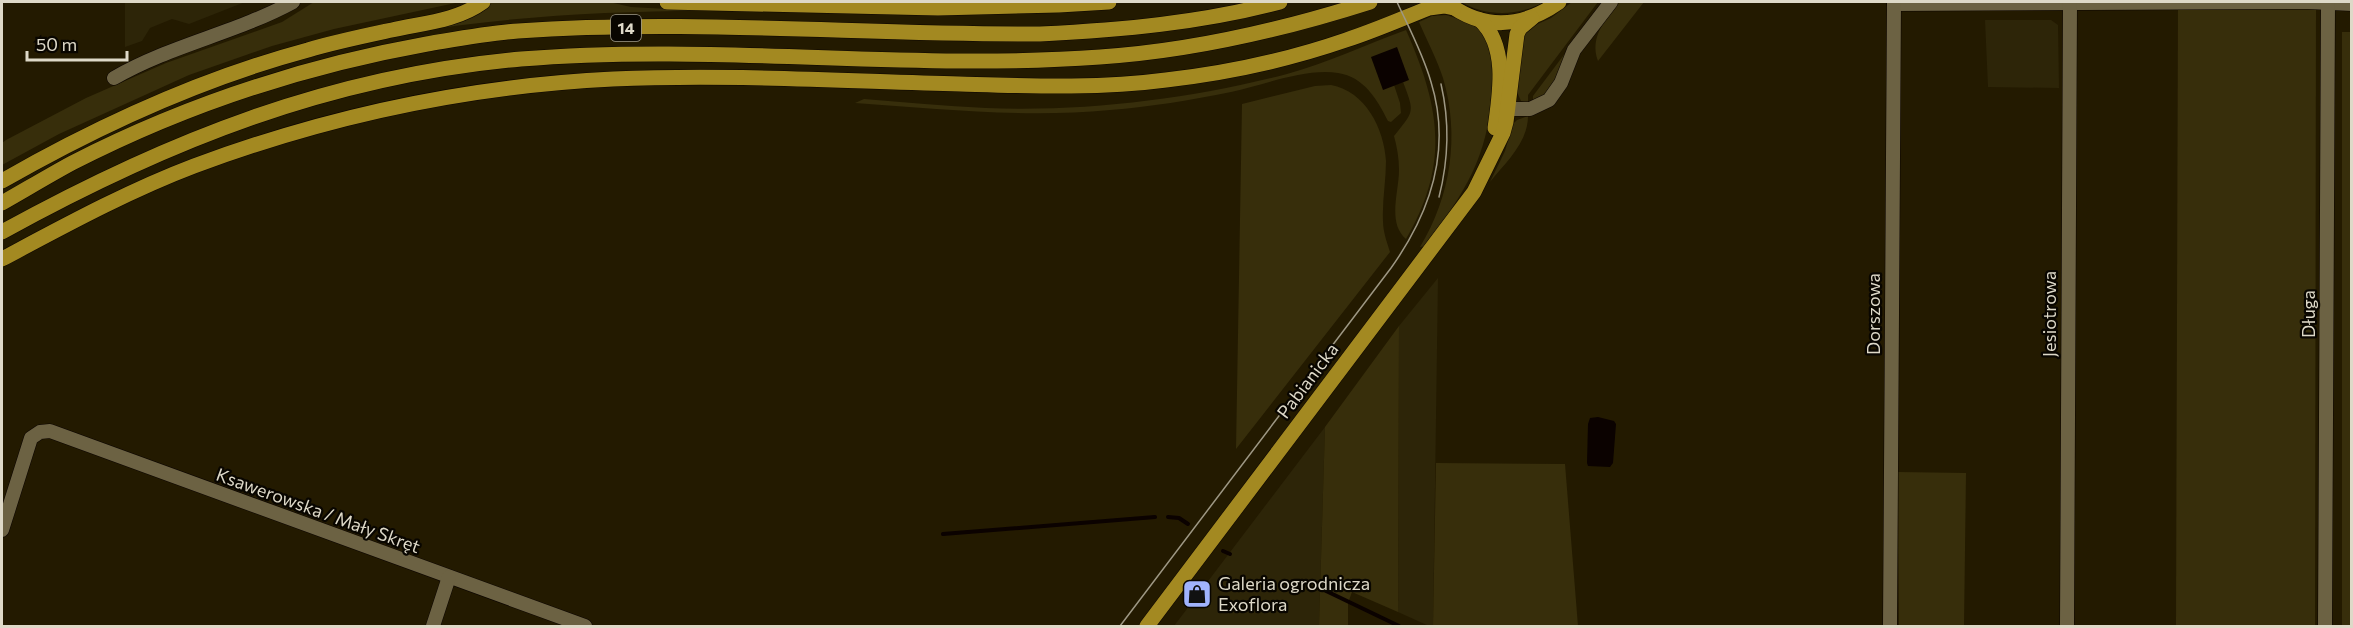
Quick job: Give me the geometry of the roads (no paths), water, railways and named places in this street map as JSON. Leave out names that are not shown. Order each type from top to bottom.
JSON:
[{"type":"main road","points":[[2,181],[89,134],[160,101],[232,73],[308,50],[442,20],[464,13],[483,2]]},
{"type":"main road","points":[[667,2],[938,8],[1059,6],[1109,2]]},
{"type":"main road","name":"14","points":[[2,203],[73,163],[177,115],[250,88],[321,66],[462,38],[516,31],[591,28],[1040,34],[1158,25],[1221,15],[1280,2]]},
{"type":"main road","name":"14","points":[[2,232],[136,163],[225,126],[330,92],[456,67],[584,55],[664,53],[929,60],[1101,57],[1175,49],[1252,35],[1370,2]]},
{"type":"main road","points":[[2,259],[92,211],[193,167],[326,124],[462,95],[565,82],[691,77],[1045,87],[1135,84],[1196,76],[1284,59],[1345,41],[1429,8],[1450,4],[1480,20],[1501,22],[1532,18],[1559,2]]},
{"type":"main road","name":"Pabianicka","points":[[1147,627],[1464,207],[1481,179],[1503,133],[1509,109],[1517,34],[1520,28],[1532,18]]},
{"type":"main road","name":"Pabianicka","points":[[1480,20],[1494,36],[1499,65],[1498,110],[1492,155]]},
{"type":"street","points":[[114,78],[141,62],[265,16],[293,2]]},
{"type":"street","points":[[1509,109],[1530,110],[1549,100],[1561,83],[1574,50],[1611,2]]},
{"type":"street","name":"Jesiotrowa","points":[[2067,627],[2070,2]]},
{"type":"street","points":[[1894,3],[2328,2],[2352,4]]},
{"type":"street","name":"Długa","points":[[2325,627],[2328,2]]},
{"type":"street","name":"Dorszowa","points":[[1890,627],[1894,3]]},
{"type":"street","name":"Ksawerowska / Mały Skręt","points":[[2,530],[31,438],[40,432],[50,431],[585,627]]},
{"type":"street","points":[[433,627],[449,577]]},
{"type":"waterway","points":[[943,534],[1155,517]]},
{"type":"waterway","points":[[1168,517],[1179,518],[1188,524]]},
{"type":"waterway","points":[[1223,551],[1230,554]]},
{"type":"waterway","points":[[1322,589],[1399,626]]},
{"type":"tram line","points":[[1120,626],[1391,268],[1417,225],[1434,180],[1439,132],[1437,107],[1428,72],[1397,2]]},
{"type":"tram line","points":[[1439,197],[1445,168],[1447,140],[1446,113],[1441,84]]},
{"type":"place","name":"Galeria ogrodnicza Exoflora","points":[[1197,594]]}]
